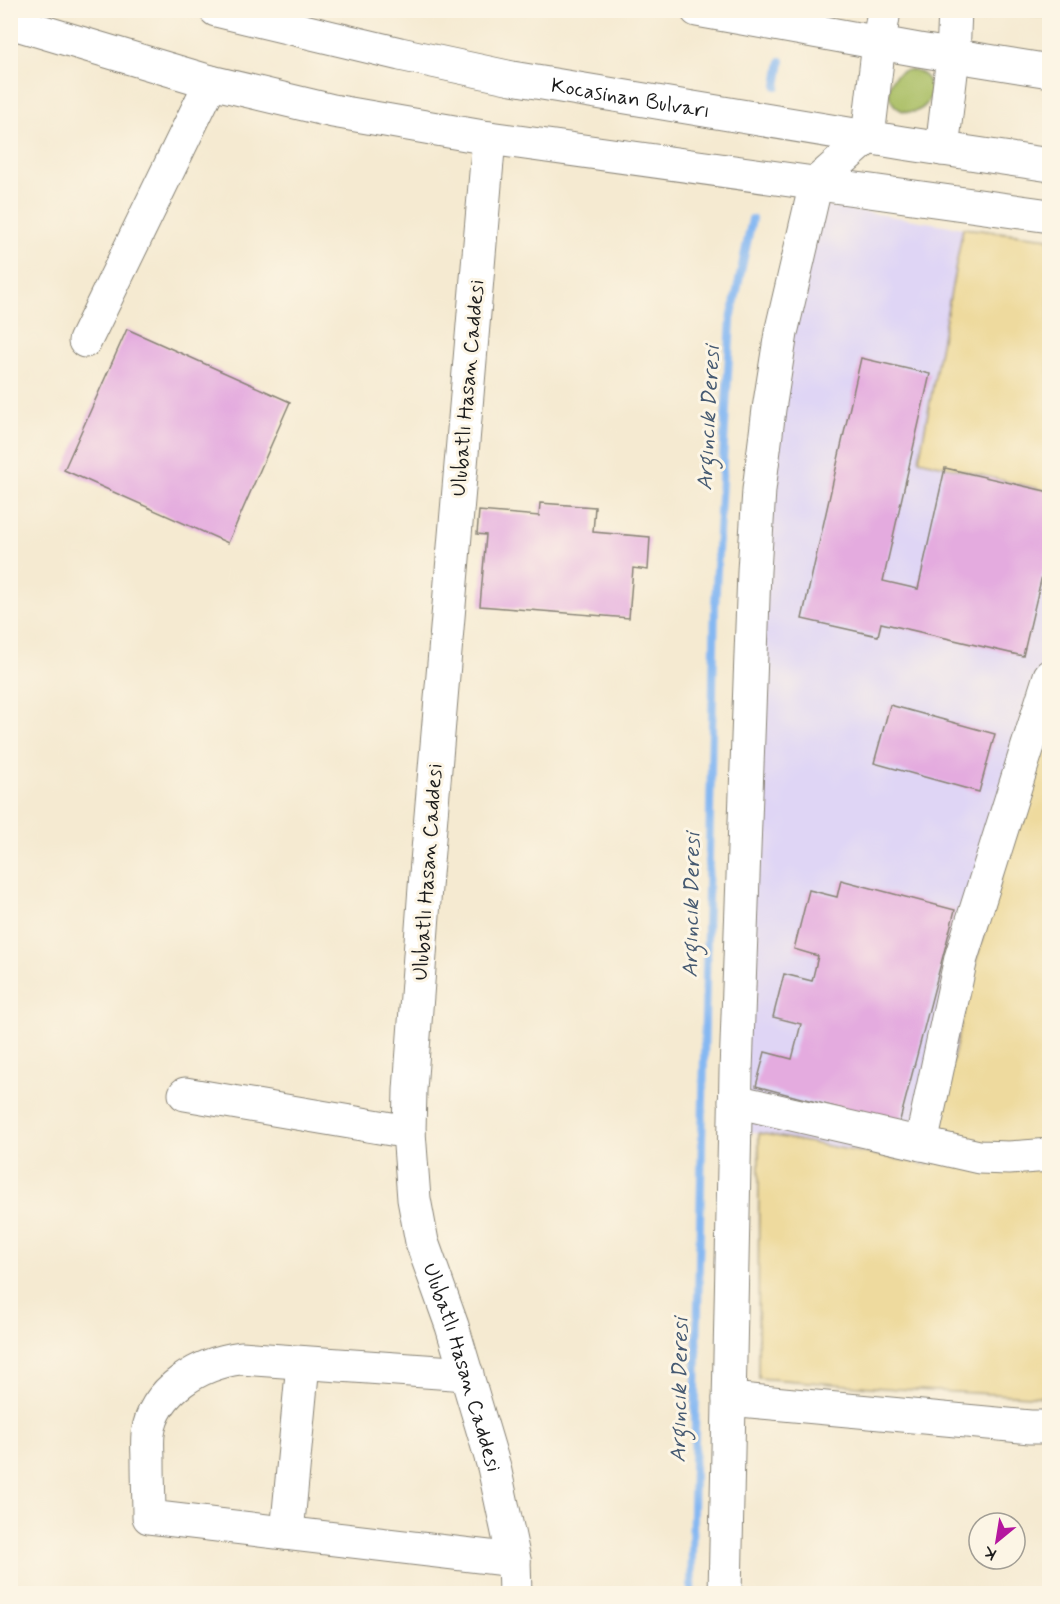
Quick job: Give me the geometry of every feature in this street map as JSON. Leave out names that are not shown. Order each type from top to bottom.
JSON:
[{"type":"main road","name":"Kocasinan Bulvarı","points":[[216,10],[512,78],[1050,165]]},
{"type":"main road","points":[[697,10],[1050,71]]},
{"type":"main road","points":[[725,1593],[735,1101],[754,571],[759,490],[781,333],[816,183],[868,137],[884,10]]},
{"type":"main road","points":[[942,149],[953,56],[955,10]]},
{"type":"main road","points":[[10,22],[211,82],[333,111],[489,138],[1050,216]]},
{"type":"main road","points":[[86,342],[211,82]]},
{"type":"main road","name":"Ulubatlı Hasan Caddesi","points":[[489,138],[426,874],[409,1132],[414,1199],[422,1242],[467,1374],[494,1467],[514,1560],[515,1593]]},
{"type":"main road","points":[[921,1144],[961,958],[1050,676]]},
{"type":"main road","points":[[184,1094],[409,1132]]},
{"type":"main road","points":[[735,1101],[979,1157],[1009,1158],[1050,1155]]},
{"type":"main road","points":[[467,1374],[241,1358],[209,1365],[181,1381],[170,1392],[160,1405],[148,1434],[149,1517],[514,1560]]},
{"type":"main road","points":[[287,1533],[303,1363]]},
{"type":"main road","points":[[729,1399],[1050,1427]]},
{"type":"shaded area","points":[[809,203],[963,228],[919,460],[1049,491],[1049,715],[950,1074],[928,1166],[737,1129],[749,670]]},
{"type":"green space","points":[[1007,11],[1049,11],[1049,17]]},
{"type":"green space","points":[[910,70],[918,71],[925,76],[930,83],[930,99],[925,106],[918,111],[910,112],[902,111],[895,106],[890,99],[889,91],[890,83],[895,76],[902,71]]},
{"type":"sand","points":[[963,228],[1049,238],[1049,491],[919,460]]},
{"type":"sand","points":[[1049,715],[1049,1397],[898,1389],[758,1378],[759,1133],[928,1165],[977,957]]},
{"type":"building","points":[[127,329],[290,402],[228,543],[64,470]]},
{"type":"building","points":[[861,358],[930,374],[883,581],[918,589],[945,468],[1050,492],[1050,542],[1023,656],[881,623],[878,636],[802,619]]},
{"type":"building","points":[[540,503],[595,507],[593,532],[650,537],[648,570],[633,568],[629,618],[480,606],[486,535],[477,534],[479,511],[539,516]]},
{"type":"building","points":[[890,705],[995,734],[979,792],[874,763]]},
{"type":"building","points":[[841,880],[955,910],[899,1124],[756,1086],[765,1052],[792,1059],[801,1024],[773,1017],[784,974],[812,981],[818,956],[794,949],[809,890],[837,897]]},
{"type":"waterway","points":[[777,86],[781,61]]},
{"type":"waterway","name":"Argıncık Deresi","points":[[691,1594],[715,605],[731,319],[752,219]]}]
